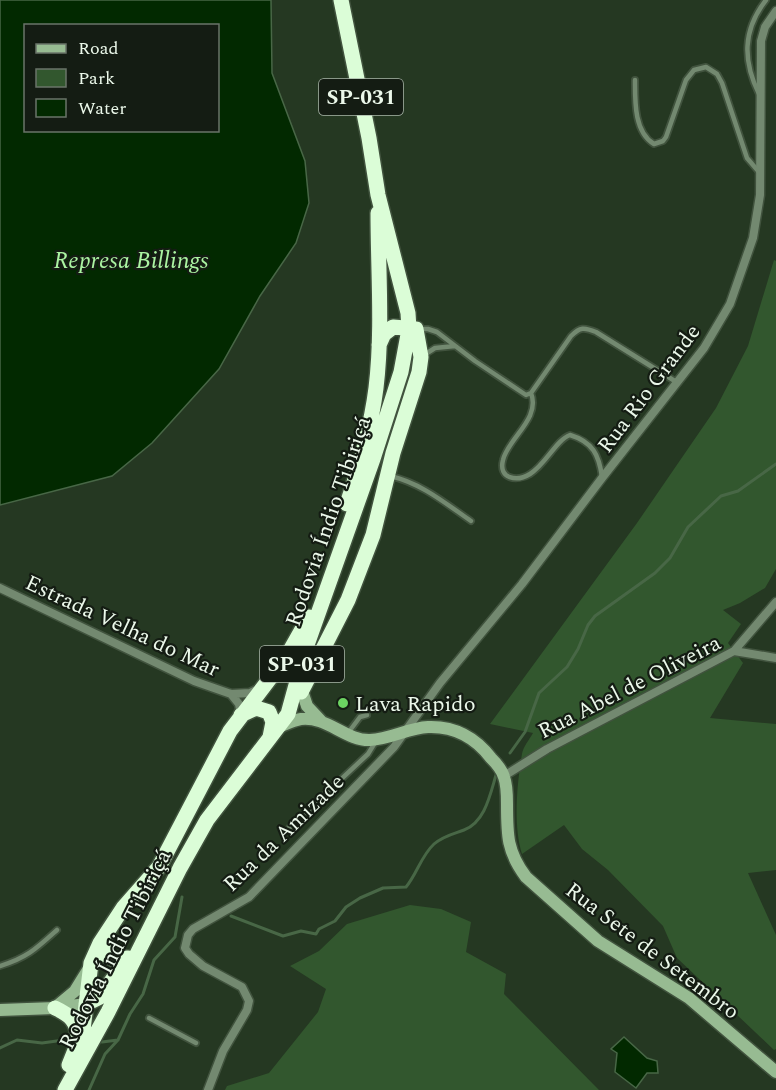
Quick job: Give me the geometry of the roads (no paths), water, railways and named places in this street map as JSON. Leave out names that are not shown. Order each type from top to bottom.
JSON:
[{"type":"highway","name":"Rodovia Índio Tibiriçá","points":[[65,1090],[207,820],[284,721],[393,400],[412,329],[378,195],[341,0]]},
{"type":"highway","name":"Rodovia Índio Tibiriçá","points":[[57,1090],[78,1046],[83,1030],[91,963],[108,929],[159,867],[230,731],[282,663],[309,617],[337,536],[370,423],[376,387],[379,345],[378,195]]},
{"type":"highway","points":[[284,721],[302,691],[348,600],[364,561],[373,536],[403,416],[419,372],[421,357],[412,329],[393,327],[389,329],[379,345]]},
{"type":"highway","points":[[241,715],[256,708],[269,712],[273,722],[269,740]]},
{"type":"highway","points":[[86,1004],[100,997],[152,926]]},
{"type":"highway","points":[[108,929],[103,945],[106,955],[115,960],[128,958]]},
{"type":"highway","points":[[55,1008],[71,1017],[75,1022],[78,1046]]},
{"type":"street","name":"Rua Rio Grande","points":[[406,731],[440,683],[522,584],[678,383],[704,348],[730,304],[753,238],[760,195],[761,41],[765,27],[776,11]]},
{"type":"street","name":"Estrada Velha do Mar","points":[[0,588],[194,681],[231,694]]},
{"type":"street","points":[[734,651],[776,602]]},
{"type":"street","name":"Rua Abel de Oliveira","points":[[504,776],[547,749],[734,651],[776,658]]},
{"type":"street","points":[[231,694],[250,693],[263,687]]},
{"type":"street","points":[[302,691],[307,706],[323,722]]},
{"type":"street","points":[[231,694],[239,704],[241,715]]},
{"type":"street","points":[[284,721],[301,719],[323,722],[357,739],[377,740],[427,727],[460,732],[484,749],[504,776]]},
{"type":"street","name":"Rua da Amizade","points":[[208,1090],[223,1051],[247,1010],[249,1000],[242,987],[203,966],[189,954],[185,948],[188,935],[201,922],[249,897],[377,766],[406,731]]},
{"type":"street","name":"Rua Sete de Setembro","points":[[504,776],[507,838],[516,865],[526,877],[598,941],[688,998],[776,1072]]},
{"type":"street","points":[[55,1008],[75,991],[91,963]]},
{"type":"street","points":[[0,1010],[55,1008],[86,1004]]},
{"type":"lane","points":[[760,97],[749,72],[747,46],[752,24],[766,0]]},
{"type":"lane","points":[[635,80],[637,116],[642,131],[654,144],[663,141],[666,136],[686,80],[694,70],[706,67],[717,74],[722,82],[747,158],[761,174]]},
{"type":"lane","points":[[412,329],[434,330],[526,395],[531,393],[571,336],[578,329],[585,327],[678,383]]},
{"type":"lane","points":[[421,357],[435,348],[455,346]]},
{"type":"lane","points":[[531,393],[534,406],[530,416],[503,461],[504,470],[509,477],[517,480],[532,473],[548,459],[559,442],[570,435],[581,440],[596,453],[600,460],[602,478]]},
{"type":"lane","points":[[387,475],[405,479],[422,487],[471,521]]},
{"type":"lane","points":[[348,734],[360,717],[367,715]]},
{"type":"lane","points":[[289,828],[368,754],[377,740]]},
{"type":"lane","points":[[0,966],[22,959],[34,952],[57,930]]},
{"type":"lane","points":[[148,1018],[196,1043]]},
{"type":"water","name":"Represa Billings","points":[[0,0],[271,0],[272,73],[305,161],[309,203],[296,243],[260,296],[219,369],[152,443],[112,476],[0,505]]},
{"type":"water","points":[[624,1037],[647,1058],[657,1061],[658,1073],[647,1073],[636,1088],[615,1072],[617,1053],[611,1049]]},
{"type":"waterway","points":[[510,753],[525,732],[539,693],[567,667],[588,625],[595,616],[655,573],[670,558],[688,527],[721,496],[738,491],[776,464]]},
{"type":"waterway","points":[[231,916],[283,936],[301,931],[316,934],[319,929],[335,921],[346,907],[360,898],[383,888],[406,887],[434,844],[464,830],[477,821],[486,807],[496,775]]},
{"type":"waterway","points":[[89,1090],[105,1054],[118,1040],[130,1014],[143,994],[154,960],[175,937],[182,897]]},
{"type":"waterway","points":[[0,1048],[17,1040],[42,1043],[64,1040]]},
{"type":"waterway","points":[[102,1042],[118,1040]]},
{"type":"place","name":"Lava Rapido","points":[[343,703]]}]
